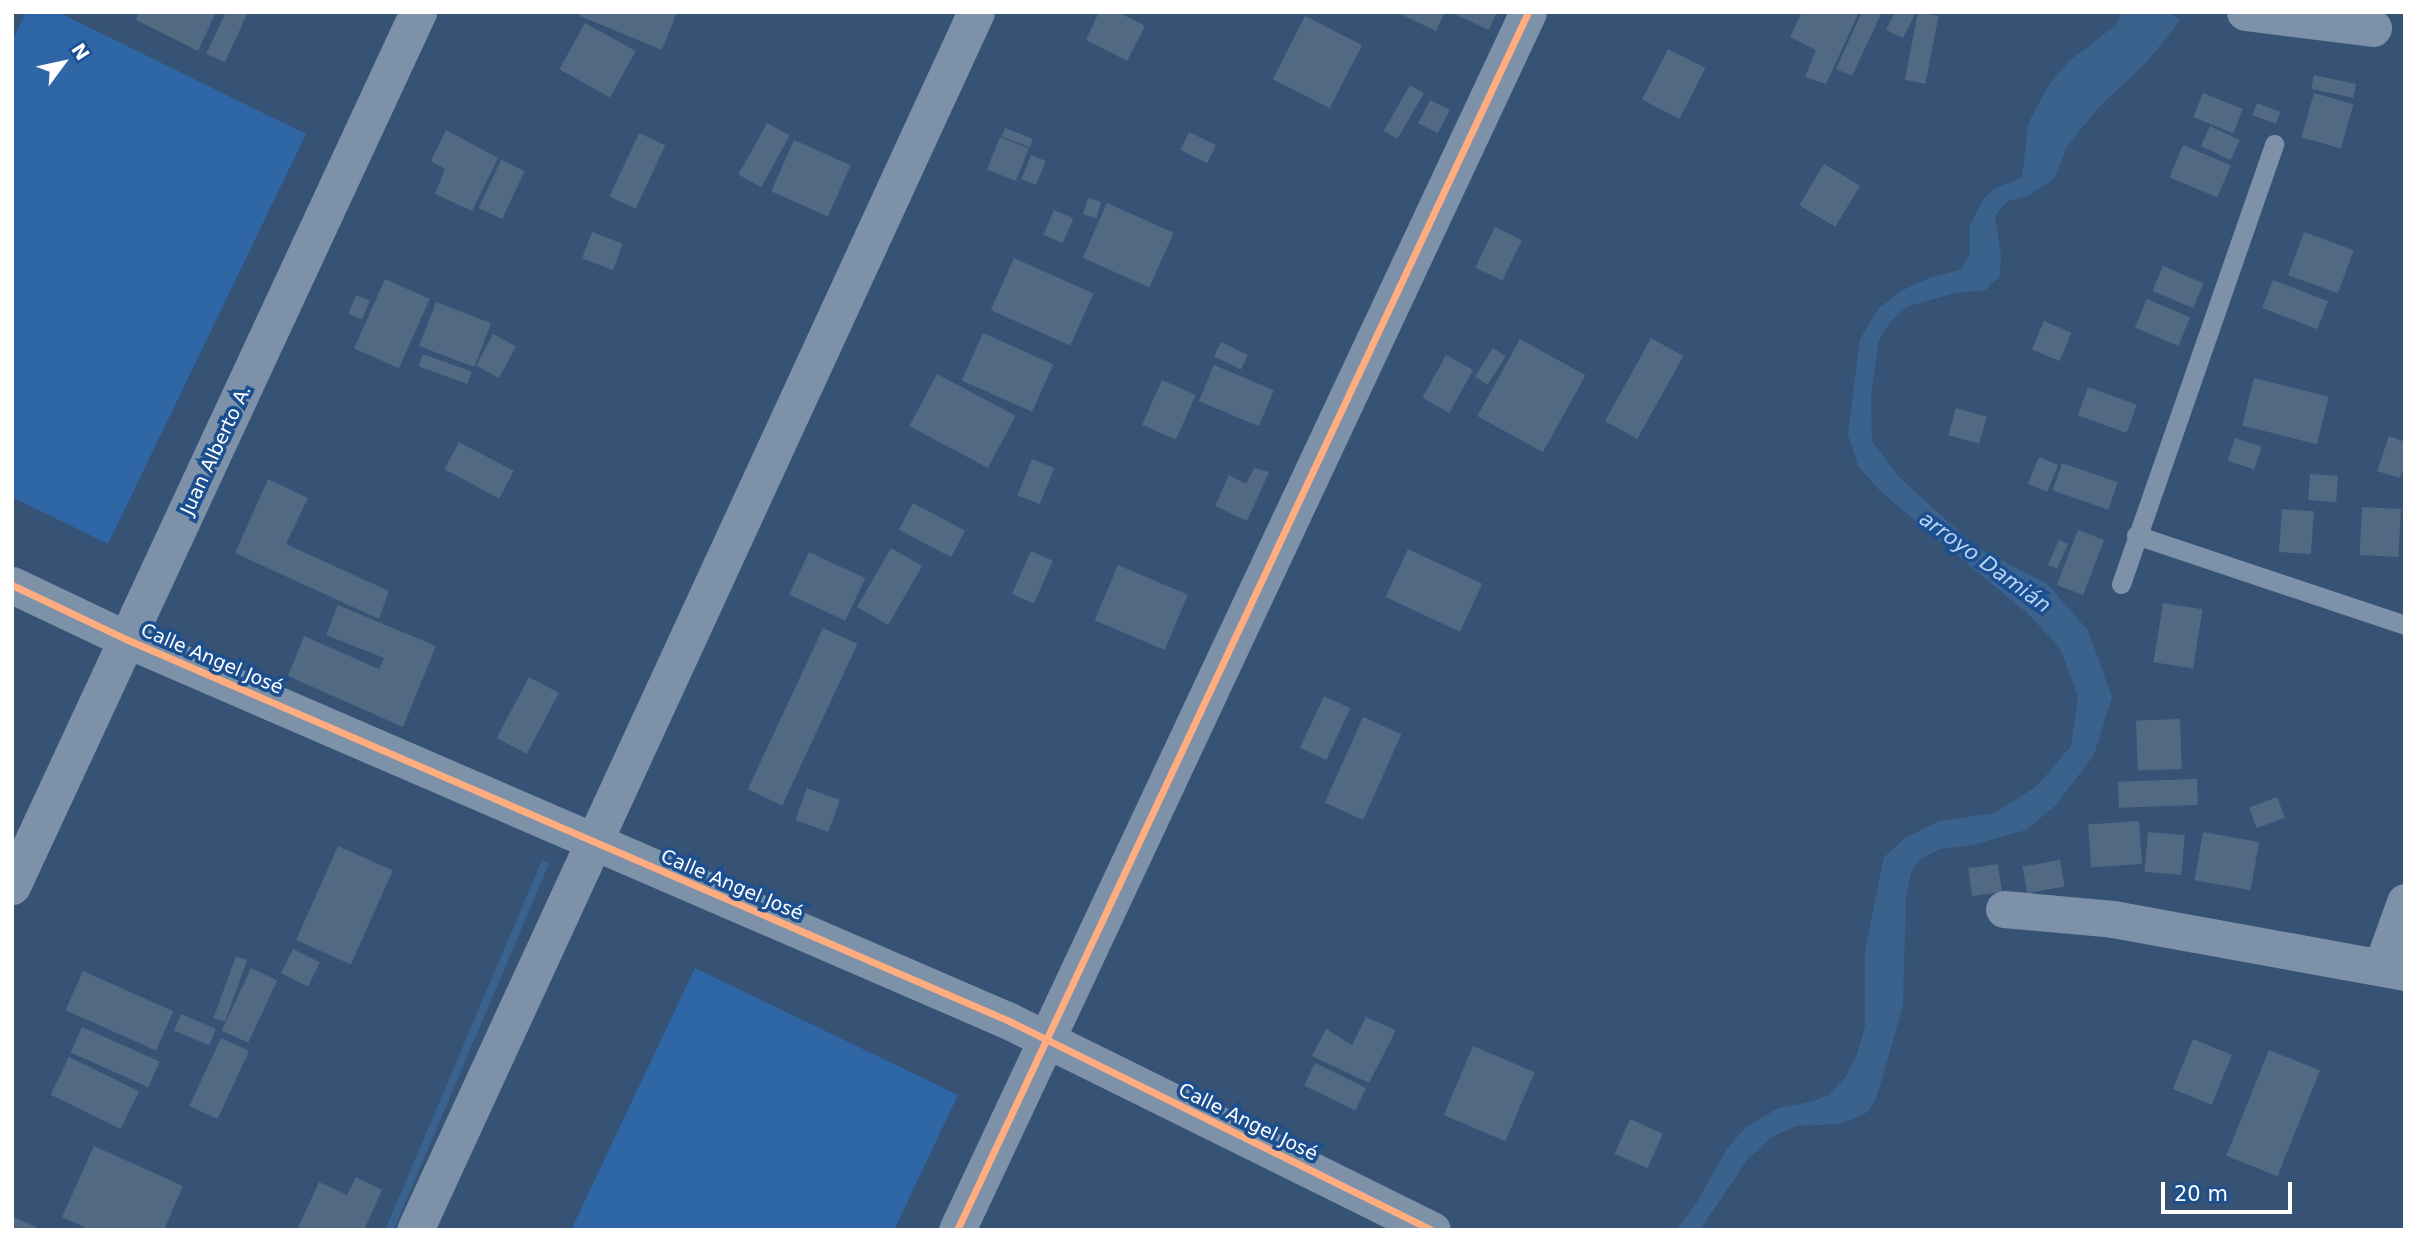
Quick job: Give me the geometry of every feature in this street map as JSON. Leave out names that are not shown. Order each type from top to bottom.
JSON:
[{"type":"street","name":"Juan Alberto A.","points":[[12,886],[418,12]]},
{"type":"street","points":[[415,1230],[976,12]]},
{"type":"street","points":[[957,1230],[1048,1041],[1528,12]]},
{"type":"street","points":[[2248,13],[2373,28]]},
{"type":"street","name":"Calle Angel José","points":[[12,585],[128,640],[1007,1020],[1432,1230]]},
{"type":"street","points":[[2004,909],[2113,919],[2393,969],[2405,902]]},
{"type":"lane","points":[[2121,584],[2274,144]]},
{"type":"lane","points":[[2136,535],[2405,625]]},
{"type":"shaded area","points":[[26,12],[58,12],[306,134],[108,544],[12,497],[12,41]]},
{"type":"shaded area","points":[[695,968],[958,1095],[894,1230],[571,1230]]},
{"type":"water","name":"arroyo Damián","points":[[2122,12],[2169,12],[2180,20],[2147,62],[2099,107],[2066,148],[2055,178],[2028,196],[2008,201],[1995,216],[2001,255],[2000,276],[1985,290],[1956,293],[1908,306],[1890,322],[1879,340],[1871,394],[1872,441],[1901,479],[1976,547],[2047,584],[2088,630],[2112,697],[2094,755],[2056,805],[2026,830],[1973,845],[1940,849],[1919,860],[1911,873],[1906,896],[1903,1006],[1876,1099],[1866,1113],[1840,1124],[1796,1126],[1772,1137],[1747,1160],[1700,1230],[1676,1230],[1697,1202],[1726,1150],[1746,1127],[1778,1108],[1811,1102],[1829,1095],[1846,1076],[1857,1054],[1865,1026],[1865,950],[1884,857],[1906,837],[1940,821],[1994,813],[2037,786],[2071,746],[2078,697],[2060,648],[2027,613],[1881,492],[1858,466],[1848,434],[1860,339],[1879,308],[1901,291],[1931,277],[1960,270],[1970,254],[1969,227],[1984,198],[1996,188],[2022,178],[2028,124],[2048,86],[2069,61],[2116,25]]},
{"type":"water","points":[[542,860],[549,863],[394,1230],[385,1230]]},
{"type":"building","points":[[139,12],[216,12],[198,51],[136,20]]},
{"type":"building","points":[[226,12],[248,12],[225,62],[206,54]]},
{"type":"building","points":[[581,12],[677,12],[662,50],[580,16]]},
{"type":"building","points":[[1099,12],[1118,12],[1145,26],[1127,61],[1086,40]]},
{"type":"building","points":[[1396,12],[1445,12],[1436,31]]},
{"type":"building","points":[[1450,12],[1497,12],[1489,30]]},
{"type":"building","points":[[1802,12],[1859,12],[1826,84],[1805,77],[1816,50],[1790,37]]},
{"type":"building","points":[[1862,12],[1882,12],[1852,76],[1836,69]]},
{"type":"building","points":[[1895,12],[1916,12],[1903,38],[1886,30]]},
{"type":"building","points":[[1918,12],[1939,16],[1925,84],[1905,80]]},
{"type":"building","points":[[1305,16],[1362,45],[1330,108],[1273,79]]},
{"type":"building","points":[[585,23],[636,51],[610,97],[559,69]]},
{"type":"building","points":[[1668,49],[1705,68],[1680,119],[1642,100]]},
{"type":"building","points":[[2314,75],[2356,84],[2353,98],[2311,89]]},
{"type":"building","points":[[1410,85],[1424,93],[1397,139],[1384,131]]},
{"type":"building","points":[[2203,93],[2243,109],[2233,133],[2193,117]]},
{"type":"building","points":[[2314,93],[2353,104],[2341,149],[2301,137]]},
{"type":"building","points":[[1430,100],[1450,110],[1438,133],[1418,123]]},
{"type":"building","points":[[2257,103],[2280,112],[2276,124],[2252,115]]},
{"type":"building","points":[[767,123],[790,136],[761,187],[738,175]]},
{"type":"building","points":[[2210,126],[2240,140],[2231,160],[2201,146]]},
{"type":"building","points":[[1005,128],[1033,139],[1030,147],[1002,136]]},
{"type":"building","points":[[446,130],[498,158],[472,211],[435,194],[445,169],[431,161]]},
{"type":"building","points":[[1189,132],[1216,145],[1207,163],[1180,150]]},
{"type":"building","points":[[639,133],[665,145],[636,209],[609,196]]},
{"type":"building","points":[[1000,137],[1029,149],[1016,181],[987,169]]},
{"type":"building","points":[[794,140],[851,165],[828,216],[771,191]]},
{"type":"building","points":[[2183,145],[2231,165],[2217,198],[2169,177]]},
{"type":"building","points":[[1031,155],[1046,161],[1036,185],[1021,179]]},
{"type":"building","points":[[501,160],[525,171],[502,219],[479,208]]},
{"type":"building","points":[[1824,164],[1860,186],[1835,227],[1799,205]]},
{"type":"building","points":[[1088,198],[1101,202],[1096,218],[1083,214]]},
{"type":"building","points":[[1107,203],[1174,233],[1149,288],[1083,258]]},
{"type":"building","points":[[1054,210],[1073,218],[1063,243],[1043,235]]},
{"type":"building","points":[[1495,227],[1522,240],[1502,281],[1475,267]]},
{"type":"building","points":[[592,232],[623,244],[613,270],[582,258]]},
{"type":"building","points":[[2304,232],[2354,250],[2338,293],[2288,275]]},
{"type":"building","points":[[1014,258],[1093,293],[1070,345],[991,310]]},
{"type":"building","points":[[2163,266],[2204,283],[2193,308],[2152,291]]},
{"type":"building","points":[[385,279],[430,299],[399,368],[354,348]]},
{"type":"building","points":[[2273,280],[2328,301],[2317,329],[2262,308]]},
{"type":"building","points":[[356,295],[370,301],[362,319],[348,313]]},
{"type":"building","points":[[2147,299],[2190,317],[2178,346],[2135,328]]},
{"type":"building","points":[[436,302],[491,323],[474,367],[419,346]]},
{"type":"building","points":[[2044,321],[2072,333],[2060,361],[2032,350]]},
{"type":"building","points":[[983,333],[1053,364],[1032,412],[962,381]]},
{"type":"building","points":[[493,334],[516,346],[499,378],[476,366]]},
{"type":"building","points":[[1651,338],[1683,356],[1637,439],[1605,421]]},
{"type":"building","points":[[1520,339],[1586,375],[1543,452],[1477,416]]},
{"type":"building","points":[[1221,342],[1248,355],[1241,370],[1214,356]]},
{"type":"building","points":[[1493,348],[1506,356],[1488,385],[1475,377]]},
{"type":"building","points":[[423,354],[472,372],[467,384],[419,366]]},
{"type":"building","points":[[1446,355],[1473,370],[1449,413],[1422,398]]},
{"type":"building","points":[[1214,365],[1274,390],[1259,426],[1199,401]]},
{"type":"building","points":[[937,374],[1016,416],[988,468],[909,426]]},
{"type":"building","points":[[2254,378],[2329,397],[2317,444],[2242,426]]},
{"type":"building","points":[[1162,380],[1196,395],[1176,440],[1142,425]]},
{"type":"building","points":[[2088,387],[2137,405],[2127,433],[2078,415]]},
{"type":"building","points":[[1956,408],[1987,417],[1979,444],[1948,435]]},
{"type":"building","points":[[2389,436],[2405,442],[2405,464],[2400,478],[2377,471]]},
{"type":"building","points":[[2235,438],[2262,447],[2254,469],[2228,461]]},
{"type":"building","points":[[459,442],[514,471],[499,498],[444,469]]},
{"type":"building","points":[[2039,457],[2058,465],[2047,492],[2028,484]]},
{"type":"building","points":[[1032,459],[1054,468],[1040,504],[1017,495]]},
{"type":"building","points":[[2062,463],[2118,482],[2108,510],[2053,490]]},
{"type":"building","points":[[1254,468],[1269,472],[1247,521],[1215,506],[1229,475],[1246,484]]},
{"type":"building","points":[[2310,474],[2338,476],[2336,502],[2308,500]]},
{"type":"building","points":[[268,479],[308,498],[286,544],[389,591],[379,619],[235,553]]},
{"type":"building","points":[[913,503],[965,531],[951,557],[899,529]]},
{"type":"building","points":[[2362,507],[2401,509],[2398,557],[2359,555]]},
{"type":"building","points":[[2282,509],[2314,511],[2311,554],[2279,552]]},
{"type":"building","points":[[2078,530],[2104,540],[2083,595],[2057,585]]},
{"type":"building","points":[[2059,540],[2068,544],[2057,569],[2048,565]]},
{"type":"building","points":[[891,548],[922,566],[888,625],[857,607]]},
{"type":"building","points":[[1408,549],[1482,584],[1460,632],[1386,597]]},
{"type":"building","points":[[1031,551],[1053,561],[1034,604],[1012,594]]},
{"type":"building","points":[[809,552],[865,578],[845,621],[789,595]]},
{"type":"building","points":[[1118,565],[1188,595],[1165,650],[1095,620]]},
{"type":"building","points":[[2163,603],[2203,609],[2193,669],[2154,662]]},
{"type":"building","points":[[338,605],[436,646],[403,727],[288,676],[304,636],[379,669],[384,658],[326,635]]},
{"type":"building","points":[[823,628],[857,644],[782,805],[748,789]]},
{"type":"building","points":[[529,677],[559,693],[527,754],[497,738]]},
{"type":"building","points":[[1324,696],[1350,708],[1326,760],[1300,748]]},
{"type":"building","points":[[1363,717],[1401,734],[1363,820],[1325,803]]},
{"type":"building","points":[[2180,719],[2182,769],[2138,771],[2136,721]]},
{"type":"building","points":[[2197,779],[2198,805],[2119,808],[2118,782]]},
{"type":"building","points":[[807,788],[840,800],[828,832],[795,820]]},
{"type":"building","points":[[2277,797],[2285,818],[2257,828],[2249,808]]},
{"type":"building","points":[[2139,821],[2142,864],[2091,867],[2088,825]]},
{"type":"building","points":[[2148,832],[2185,835],[2181,875],[2145,872]]},
{"type":"building","points":[[2203,832],[2259,842],[2251,890],[2194,880]]},
{"type":"building","points":[[338,846],[393,870],[351,964],[296,940]]},
{"type":"building","points":[[2060,860],[2065,887],[2027,893],[2023,867]]},
{"type":"building","points":[[1998,864],[2002,892],[1972,896],[1968,868]]},
{"type":"building","points":[[293,949],[320,962],[308,986],[281,973]]},
{"type":"building","points":[[236,956],[247,960],[225,1022],[213,1018]]},
{"type":"building","points":[[251,968],[277,980],[248,1043],[222,1031]]},
{"type":"building","points":[[83,971],[173,1011],[156,1051],[66,1010]]},
{"type":"building","points":[[181,1014],[216,1029],[209,1045],[174,1031]]},
{"type":"building","points":[[1366,1017],[1396,1030],[1369,1083],[1312,1056],[1326,1029],[1352,1045]]},
{"type":"building","points":[[82,1027],[160,1062],[148,1087],[71,1053]]},
{"type":"building","points":[[221,1038],[249,1051],[217,1119],[189,1106]]},
{"type":"building","points":[[2193,1039],[2232,1055],[2212,1105],[2173,1089]]},
{"type":"building","points":[[1473,1046],[1535,1072],[1505,1141],[1444,1115]]},
{"type":"building","points":[[2269,1050],[2320,1071],[2277,1176],[2226,1156]]},
{"type":"building","points":[[69,1057],[139,1091],[121,1129],[51,1095]]},
{"type":"building","points":[[1315,1063],[1366,1088],[1355,1110],[1304,1085]]},
{"type":"building","points":[[1630,1119],[1663,1134],[1647,1168],[1615,1154]]},
{"type":"building","points":[[94,1146],[183,1186],[164,1230],[91,1230],[62,1217]]},
{"type":"building","points":[[356,1177],[382,1190],[364,1230],[297,1230],[319,1182],[347,1195]]},
{"type":"building","points":[[12,1216],[42,1230],[12,1230]]},
{"type":"cycle path","points":[[957,1230],[1528,12]]},
{"type":"cycle path","points":[[12,585],[128,640],[1007,1020],[1432,1230]]}]
